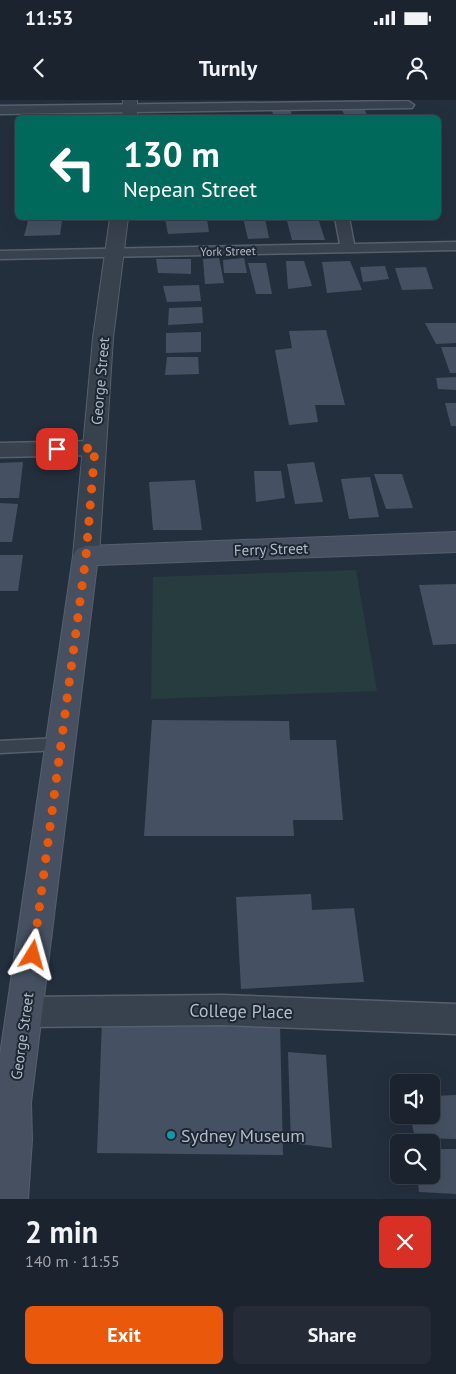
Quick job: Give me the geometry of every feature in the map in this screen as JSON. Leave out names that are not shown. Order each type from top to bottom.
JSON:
[{"type":"main road","name":"Ferry Street","points":[[86,556],[456,542]]},
{"type":"main road","name":"George Street","points":[[8,1199],[12,1140],[12,1103],[86,556]]},
{"type":"street","points":[[0,110],[319,108],[408,105]]},
{"type":"street","name":"George Street","points":[[86,556],[103,338],[116,254],[119,220]]},
{"type":"street","points":[[342,220],[348,248]]},
{"type":"street","name":"York Street","points":[[0,255],[456,246]]},
{"type":"street","points":[[0,450],[95,448]]},
{"type":"street","name":"College Place","points":[[25,1012],[223,1010],[456,1019]]},
{"type":"lane","points":[[0,747],[61,744]]},
{"type":"green space","points":[[356,570],[377,691],[151,699],[153,577]]},
{"type":"building","points":[[342,110],[365,110],[367,115],[344,115]]},
{"type":"building","points":[[63,111],[85,112],[84,115],[62,115]]},
{"type":"building","points":[[272,111],[291,111],[292,115],[273,115]]},
{"type":"building","points":[[166,114],[194,114],[194,115]]},
{"type":"building","points":[[165,220],[207,220],[209,232],[168,234]]},
{"type":"building","points":[[243,220],[265,220],[269,238],[248,239]]},
{"type":"building","points":[[319,220],[325,240],[292,240],[287,221]]},
{"type":"building","points":[[28,221],[62,221],[60,235],[24,236]]},
{"type":"building","points":[[219,258],[224,283],[205,284],[203,259]]},
{"type":"building","points":[[244,258],[247,273],[224,273],[223,260]]},
{"type":"building","points":[[156,259],[191,259],[191,274],[158,273]]},
{"type":"building","points":[[286,261],[304,261],[312,286],[288,289]]},
{"type":"building","points":[[350,261],[362,290],[327,293],[322,262]]},
{"type":"building","points":[[248,263],[266,263],[272,294],[256,294]]},
{"type":"building","points":[[385,266],[389,279],[363,282],[360,267]]},
{"type":"building","points":[[426,267],[433,289],[402,290],[395,268]]},
{"type":"building","points":[[199,285],[201,301],[167,302],[163,286]]},
{"type":"building","points":[[202,307],[203,323],[168,325],[169,308]]},
{"type":"building","points":[[425,323],[456,323],[456,343],[436,344]]},
{"type":"building","points":[[326,330],[345,405],[315,405],[318,422],[289,425],[275,350],[292,348],[289,331]]},
{"type":"building","points":[[201,332],[201,352],[166,353],[166,333]]},
{"type":"building","points":[[441,347],[456,347],[456,373],[450,373]]},
{"type":"building","points":[[167,357],[198,357],[199,374],[165,375]]},
{"type":"building","points":[[456,377],[456,390],[438,389],[436,378]]},
{"type":"building","points":[[445,403],[456,403],[456,426],[451,426]]},
{"type":"building","points":[[23,462],[19,498],[0,498],[0,463]]},
{"type":"building","points":[[314,462],[323,502],[295,504],[287,464]]},
{"type":"building","points":[[254,471],[281,471],[285,498],[256,502]]},
{"type":"building","points":[[374,474],[402,474],[413,508],[386,509]]},
{"type":"building","points":[[370,477],[379,517],[349,519],[341,479]]},
{"type":"building","points":[[195,480],[202,530],[153,530],[149,482]]},
{"type":"building","points":[[0,503],[18,504],[12,542],[0,542]]},
{"type":"building","points":[[0,555],[23,555],[18,591],[0,591]]},
{"type":"building","points":[[456,584],[456,644],[433,645],[419,585]]},
{"type":"building","points":[[152,720],[289,721],[290,740],[336,740],[343,820],[293,820],[294,836],[144,836]]},
{"type":"building","points":[[311,894],[312,910],[354,908],[364,982],[241,989],[236,897]]},
{"type":"building","points":[[102,1021],[280,1024],[283,1155],[97,1153]]},
{"type":"building","points":[[288,1052],[326,1055],[332,1148],[291,1143]]},
{"type":"building","points":[[456,1095],[456,1139],[440,1139],[440,1134],[414,1134],[412,1124],[440,1124],[440,1096]]},
{"type":"building","points":[[440,1149],[456,1149],[456,1194],[419,1192],[418,1184],[440,1184]]},
{"type":"place","name":"Sydney Museum","points":[[171,1135]]},
{"type":"route","points":[[33,955],[86,556],[95,448],[57,449]]}]
